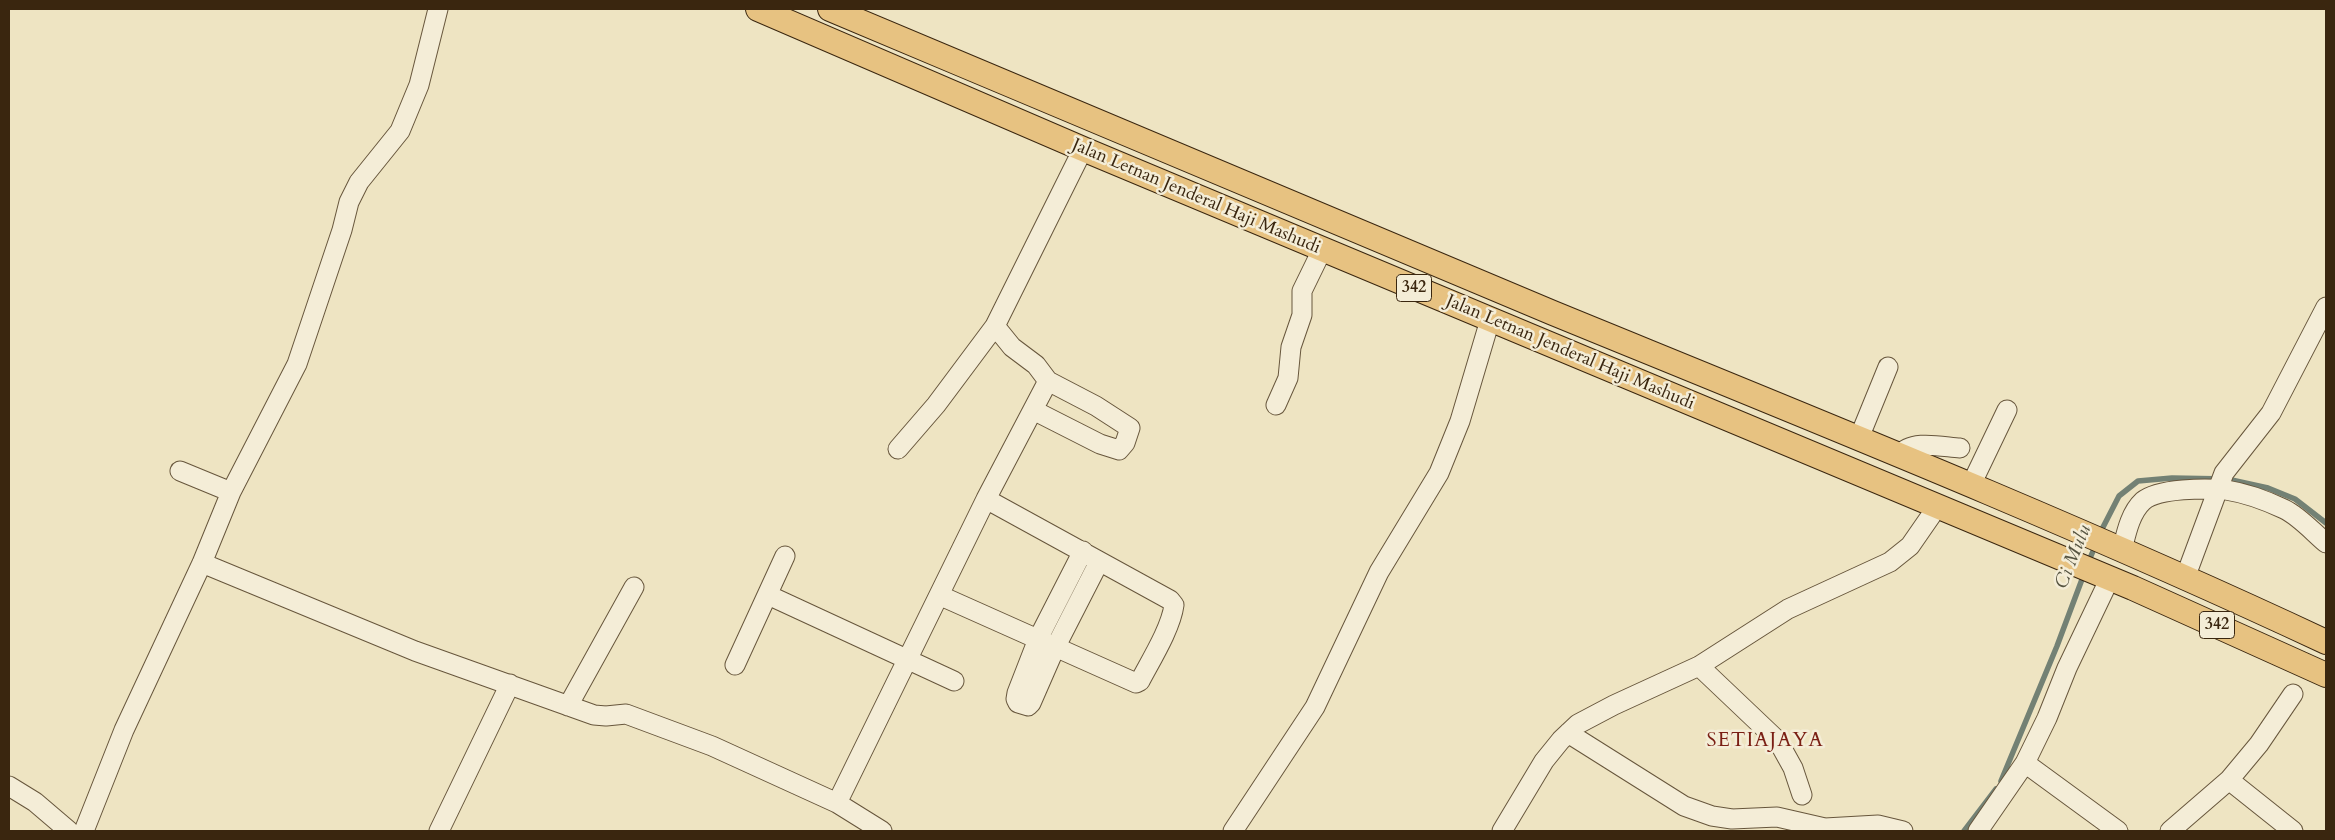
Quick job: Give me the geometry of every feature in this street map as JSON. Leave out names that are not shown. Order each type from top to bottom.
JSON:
[{"type":"main road","name":"Jalan Letnan Jenderal Haji Mashudi","points":[[758,9],[1322,250],[2108,577],[2326,675]]},
{"type":"main road","name":"Jalan Letnan Jenderal Haji Mashudi","points":[[830,9],[1434,264],[1971,485],[2119,548],[2326,642]]},
{"type":"main road","points":[[2214,624],[2228,597]]},
{"type":"street","points":[[84,831],[124,730],[202,563],[231,492],[297,364],[342,230],[349,202],[359,182],[400,131],[419,85],[438,9]]},
{"type":"street","points":[[898,449],[936,405],[995,326],[1082,149]]},
{"type":"street","points":[[1276,405],[1288,378],[1291,347],[1302,315],[1302,291],[1322,250]]},
{"type":"street","points":[[2185,578],[2224,473],[2271,413],[2326,307]]},
{"type":"street","points":[[1232,831],[1315,706],[1379,572],[1439,473],[1460,420],[1490,320]]},
{"type":"street","points":[[995,326],[1012,347],[1036,365],[1048,381],[1096,406],[1130,428],[1125,443],[1119,450],[1100,444],[1033,410]]},
{"type":"street","points":[[1859,438],[1888,367]]},
{"type":"street","points":[[837,803],[907,659],[941,596],[986,499],[1048,381]]},
{"type":"street","points":[[1971,485],[2007,410]]},
{"type":"street","points":[[1900,455],[1904,450],[1912,446],[1960,448]]},
{"type":"street","points":[[180,471],[231,492]]},
{"type":"street","points":[[2119,548],[2128,527],[2144,501],[2157,494],[2198,490],[2225,490],[2286,510],[2326,543]]},
{"type":"street","points":[[941,596],[1128,681],[1137,683],[1142,678],[1167,628],[1174,605],[1163,595],[1098,562],[1083,551],[986,499]]},
{"type":"street","points":[[1502,831],[1544,762],[1578,724],[1698,666],[1788,609],[1852,581],[1902,554],[1937,507]]},
{"type":"street","points":[[1083,551],[1038,639],[1017,693],[1016,699],[1023,706],[1028,706],[1031,703],[1055,648],[1098,562]]},
{"type":"street","points":[[735,665],[785,556]]},
{"type":"street","points":[[202,563],[415,651],[568,706],[594,715],[626,714],[712,746],[837,803],[882,831]]},
{"type":"street","points":[[1978,831],[2025,763],[2047,718],[2108,577]]},
{"type":"street","points":[[568,706],[634,587]]},
{"type":"street","points":[[768,595],[954,681]]},
{"type":"street","points":[[1698,666],[1778,741],[1794,768],[1802,794]]},
{"type":"street","points":[[439,831],[510,684]]},
{"type":"street","points":[[2170,831],[2229,780],[2259,744],[2293,694]]},
{"type":"street","points":[[1568,733],[1684,806],[1712,816],[1732,818],[1777,817],[1825,828],[1878,825],[1903,831]]},
{"type":"street","points":[[2025,763],[2118,831]]},
{"type":"street","points":[[2229,780],[2293,831]]},
{"type":"street","points":[[9,786],[34,802],[69,831]]},
{"type":"waterway","name":"Ci Mulu","points":[[2099,535],[2119,496],[2138,481],[2172,478],[2227,479],[2268,488],[2295,499],[2326,523]]},
{"type":"waterway","name":"Ci Mulu","points":[[2088,563],[2096,544]]},
{"type":"waterway","name":"Ci Mulu","points":[[2001,781],[2057,646],[2084,574]]},
{"type":"waterway","name":"Ci Mulu","points":[[1964,831],[1996,789]]},
{"type":"district","name":"SETIAJAYA","points":[[1765,741]]}]
